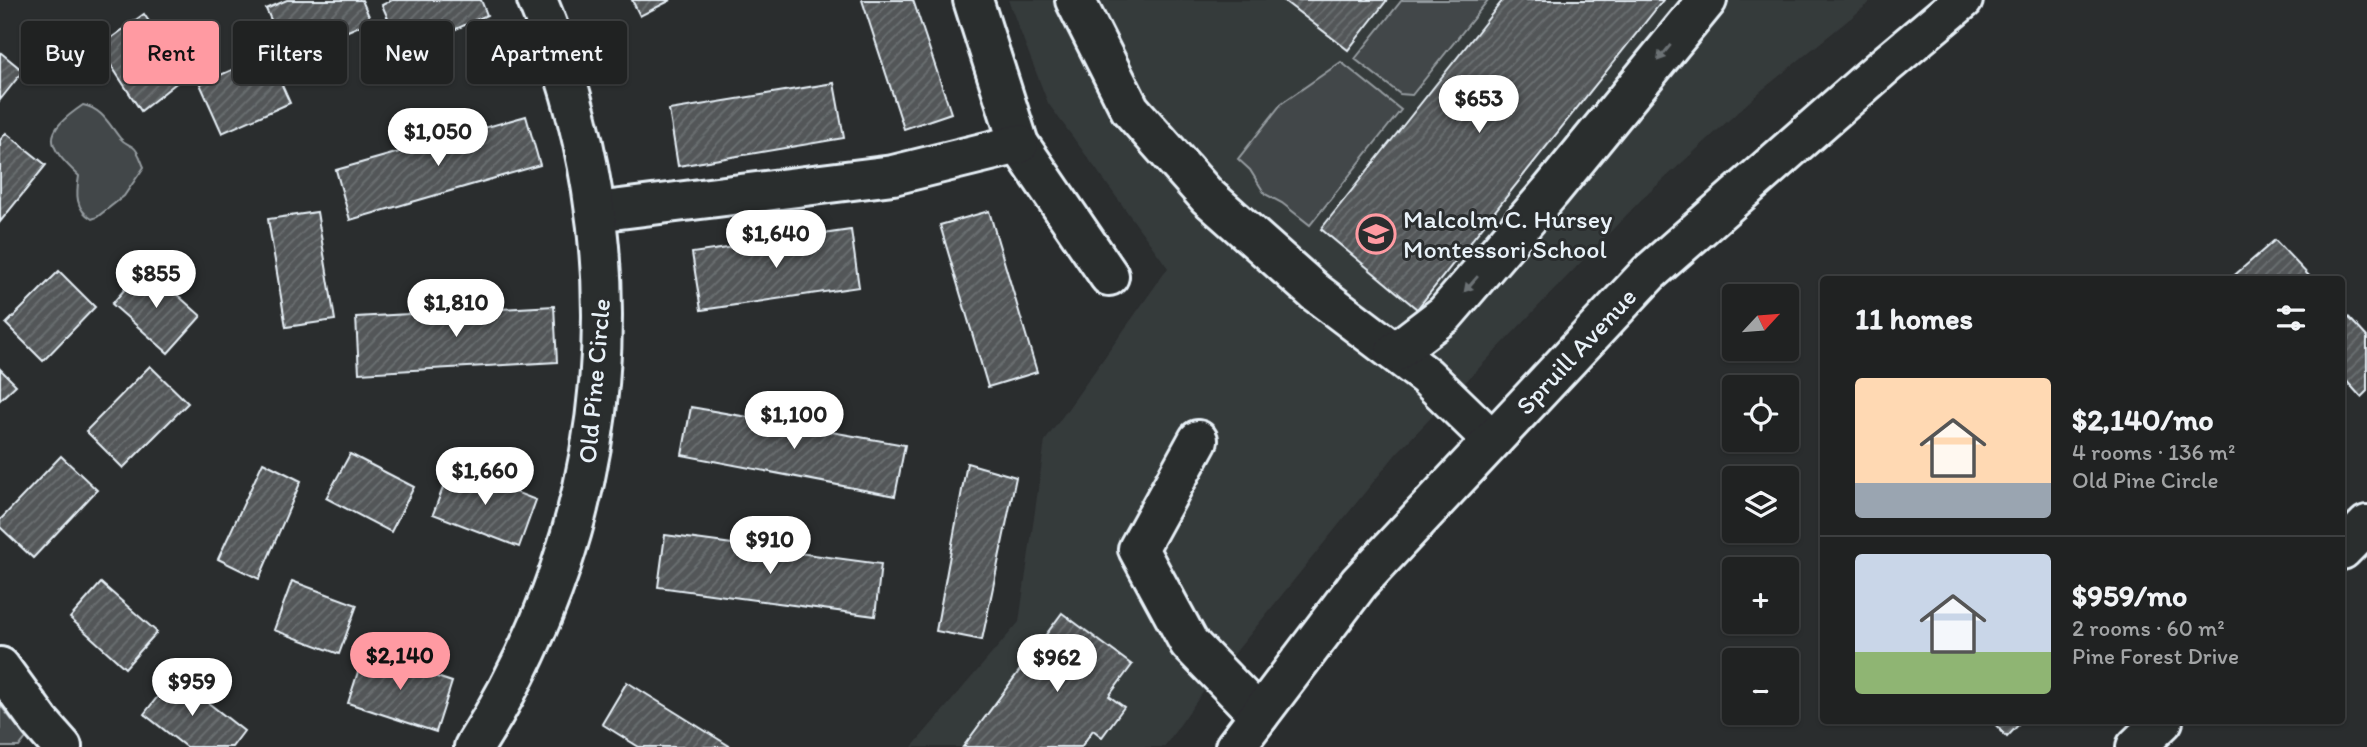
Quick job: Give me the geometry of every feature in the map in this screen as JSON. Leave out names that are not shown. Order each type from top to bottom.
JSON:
[{"type":"street","name":"Old Pine Circle","points":[[474,747],[508,693],[557,584],[587,473],[596,419],[602,320],[601,262],[596,212],[588,157],[571,91],[552,34],[537,0]]},
{"type":"street","points":[[973,0],[1019,144],[1109,276]]},
{"type":"street","points":[[1395,352],[1445,314],[1550,192],[1707,0]]},
{"type":"street","name":"Spruill Avenue","points":[[1235,747],[1359,583],[1649,272],[1963,0]]},
{"type":"street","points":[[1088,6],[1130,109],[1207,196],[1315,292],[1426,376],[1492,440]]},
{"type":"street","points":[[596,212],[893,175],[1019,144]]},
{"type":"street","points":[[1198,440],[1138,549],[1189,643],[1259,715]]},
{"type":"street","points":[[2345,547],[2367,525]]},
{"type":"street","points":[[0,667],[62,747]]},
{"type":"street","points":[[2136,747],[2160,724]]},
{"type":"shaded area","name":"Malcolm C. Hursey Montessori School","points":[[1008,0],[1873,0],[1762,90],[1641,200],[1396,454],[1201,695],[1164,747],[912,747],[1019,622],[1045,441],[1168,268],[1048,103]]},
{"type":"shaded area","points":[[1402,0],[1488,0],[1412,95],[1400,94],[1355,59]]},
{"type":"shaded area","points":[[1341,62],[1401,110],[1310,225],[1282,203],[1265,194],[1250,170],[1238,159],[1282,103]]},
{"type":"shaded area","points":[[83,105],[100,113],[122,140],[135,149],[144,167],[124,196],[92,219],[82,211],[78,200],[79,176],[60,155],[53,139],[60,123]]},
{"type":"shaded area","points":[[0,705],[26,738],[19,747],[0,747]]},
{"type":"building","points":[[287,0],[362,0],[371,21],[361,21],[361,25],[347,31],[347,21],[272,21],[266,9]]},
{"type":"building","points":[[392,0],[481,0],[487,15],[467,21],[467,24],[453,30],[453,21],[389,21],[382,5]]},
{"type":"building","points":[[632,0],[671,0],[640,16]]},
{"type":"building","points":[[862,0],[913,0],[951,113],[904,129]]},
{"type":"building","points":[[1283,0],[1387,0],[1348,50]]},
{"type":"building","points":[[1503,0],[1663,0],[1417,309],[1321,229]]},
{"type":"building","points":[[144,14],[149,21],[134,21]]},
{"type":"building","points":[[123,29],[123,84],[109,62],[109,40]]},
{"type":"building","points":[[0,52],[21,69],[21,74],[0,100]]},
{"type":"building","points":[[233,69],[233,84],[281,84],[290,103],[222,133],[200,84],[219,84],[219,76]]},
{"type":"building","points":[[834,83],[844,138],[678,166],[669,110]]},
{"type":"building","points":[[123,84],[175,84],[141,111]]},
{"type":"building","points":[[526,116],[540,165],[350,220],[336,170]]},
{"type":"building","points":[[6,133],[46,165],[0,222],[0,140]]},
{"type":"building","points":[[989,211],[1037,372],[988,387],[940,225]]},
{"type":"building","points":[[317,212],[335,320],[286,327],[268,219]]},
{"type":"building","points":[[851,230],[859,287],[701,310],[692,253]]},
{"type":"building","points":[[2275,240],[2309,276],[2234,276]]},
{"type":"building","points":[[145,266],[201,316],[168,353],[112,304]]},
{"type":"building","points":[[59,271],[95,307],[43,361],[6,324]]},
{"type":"building","points":[[554,306],[557,362],[359,373],[356,317]]},
{"type":"building","points":[[2345,313],[2367,337],[2367,391],[2361,397],[2345,379]]},
{"type":"building","points":[[150,366],[188,403],[123,468],[86,431]]},
{"type":"building","points":[[0,369],[16,385],[0,400]]},
{"type":"building","points":[[691,407],[905,445],[895,496],[682,455]]},
{"type":"building","points":[[350,454],[414,487],[391,532],[326,498]]},
{"type":"building","points":[[61,456],[97,490],[33,558],[0,527],[0,520]]},
{"type":"building","points":[[263,462],[301,481],[259,579],[218,559]]},
{"type":"building","points":[[967,463],[1016,477],[982,640],[936,631]]},
{"type":"building","points":[[451,467],[536,500],[519,547],[433,514]]},
{"type":"building","points":[[665,535],[881,564],[875,616],[658,587]]},
{"type":"building","points":[[292,581],[357,605],[339,654],[274,630]]},
{"type":"building","points":[[101,583],[157,632],[125,668],[70,618]]},
{"type":"building","points":[[1062,613],[1132,665],[1109,696],[1124,707],[1102,737],[1093,730],[1081,747],[963,747]]},
{"type":"building","points":[[364,653],[452,682],[436,732],[348,703]]},
{"type":"building","points":[[174,676],[244,731],[232,747],[186,747],[144,714]]},
{"type":"building","points":[[627,682],[731,747],[639,747],[602,724]]},
{"type":"building","points":[[1995,724],[2019,724],[2007,737]]},
{"type":"place","name":"Malcolm C. Hursey Montessori School","points":[[1376,234]]}]
